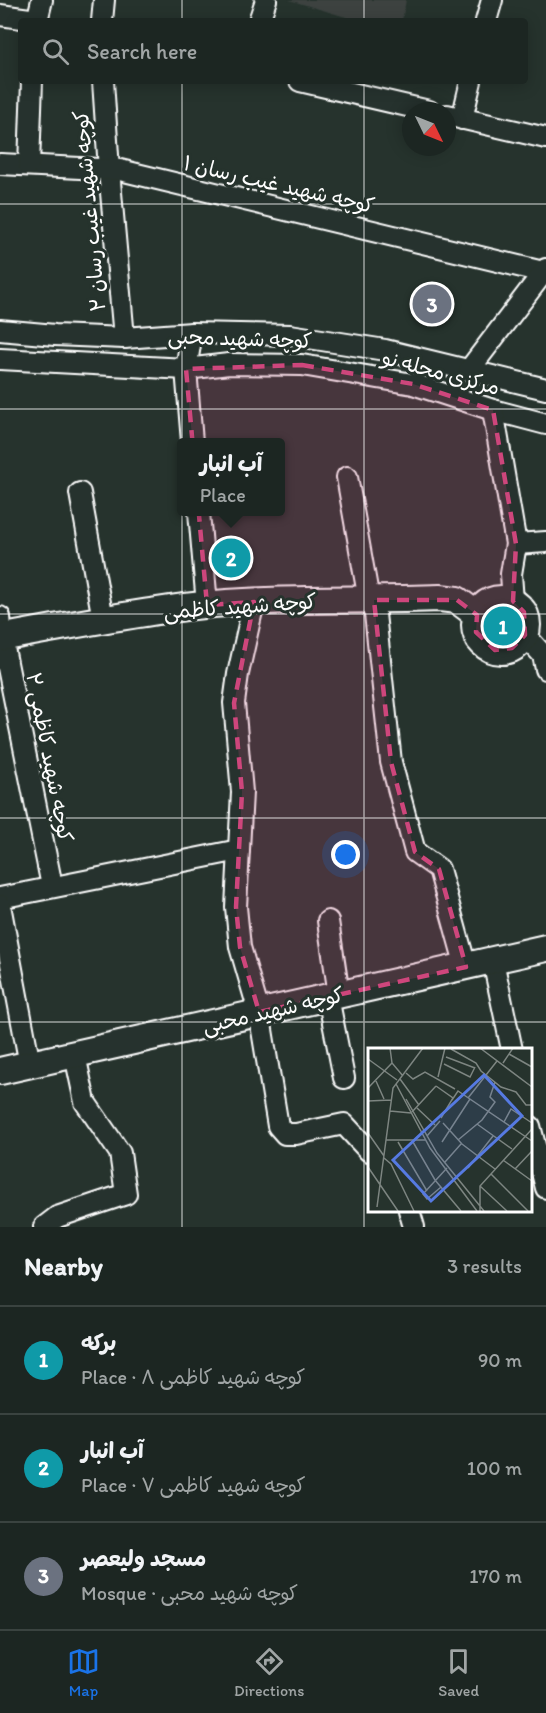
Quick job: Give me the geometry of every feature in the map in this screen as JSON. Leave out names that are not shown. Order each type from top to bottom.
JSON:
[{"type":"street","points":[[38,18],[42,0]]},
{"type":"street","points":[[102,18],[104,0]]},
{"type":"street","points":[[260,18],[266,0]]},
{"type":"street","points":[[487,18],[492,0]]},
{"type":"street","points":[[0,15],[18,18]]},
{"type":"street","points":[[29,165],[32,84]]},
{"type":"street","name":"کوچه شهید غیب رسان ۲","points":[[103,84],[124,338]]},
{"type":"street","points":[[313,84],[402,105]]},
{"type":"street","points":[[456,113],[470,84]]},
{"type":"street","points":[[456,117],[546,138]]},
{"type":"street","name":"کوچه شهید غیب رسان ۱","points":[[0,164],[131,173],[545,270]]},
{"type":"street","points":[[469,370],[545,270]]},
{"type":"street","name":"کوچه شهید محبی","points":[[0,330],[124,338],[192,333],[290,335],[385,350],[546,389]]},
{"type":"street","points":[[192,333],[186,369],[192,438]]},
{"type":"street","name":"مرکزی محله نو","points":[[0,359],[186,369],[229,364],[302,365],[413,384],[493,410],[546,424]]},
{"type":"street","points":[[493,410],[516,544],[511,574],[513,601]]},
{"type":"street","points":[[347,477],[369,600],[375,614],[391,762],[415,852],[439,868],[466,967]]},
{"type":"street","points":[[80,494],[103,619]]},
{"type":"street","points":[[199,516],[207,605]]},
{"type":"street","points":[[516,544],[546,542]]},
{"type":"street","name":"کوچه شهید کاظمی","points":[[1,631],[207,605],[254,602],[440,598],[457,600],[477,615]]},
{"type":"street","points":[[502,598],[513,601],[520,606],[527,620],[525,636],[520,643],[504,651],[486,647],[476,632],[474,623],[477,615],[483,605],[492,600],[502,598]]},
{"type":"street","points":[[254,602],[234,703],[242,792],[236,907],[240,947],[259,1012],[278,1126],[285,1134],[296,1134],[345,1124],[368,1150]]},
{"type":"street","name":"کوچه شهید کاظمی ۲","points":[[1,631],[52,886]]},
{"type":"street","points":[[525,636],[543,655],[546,669]]},
{"type":"street","points":[[0,898],[239,850]]},
{"type":"street","points":[[0,905],[30,1065]]},
{"type":"street","points":[[328,921],[333,996],[344,1078]]},
{"type":"street","name":"کوچه شهید محبی","points":[[0,1071],[546,948]]},
{"type":"street","points":[[493,961],[512,1048]]},
{"type":"street","points":[[44,1227],[57,1217],[126,1194],[120,1153],[85,1102],[75,1054]]},
{"type":"street","points":[[531,1130],[546,1188]]},
{"type":"street","points":[[410,1212],[414,1227]]},
{"type":"highlighted area","points":[[302,365],[413,384],[493,410],[516,544],[513,601],[524,612],[525,635],[512,648],[495,650],[476,632],[477,615],[457,600],[374,600],[391,762],[415,852],[439,869],[466,967],[259,1012],[240,947],[236,907],[242,792],[234,703],[254,602],[207,605],[186,369]]},
{"type":"shaded area","points":[[289,0],[406,0],[403,18],[349,18]]},
{"type":"place","name":"مسجد ولیعصر","points":[[432,304]]},
{"type":"place","name":"آب انبار","points":[[231,558]]},
{"type":"place","name":"برکه","points":[[503,626]]}]
